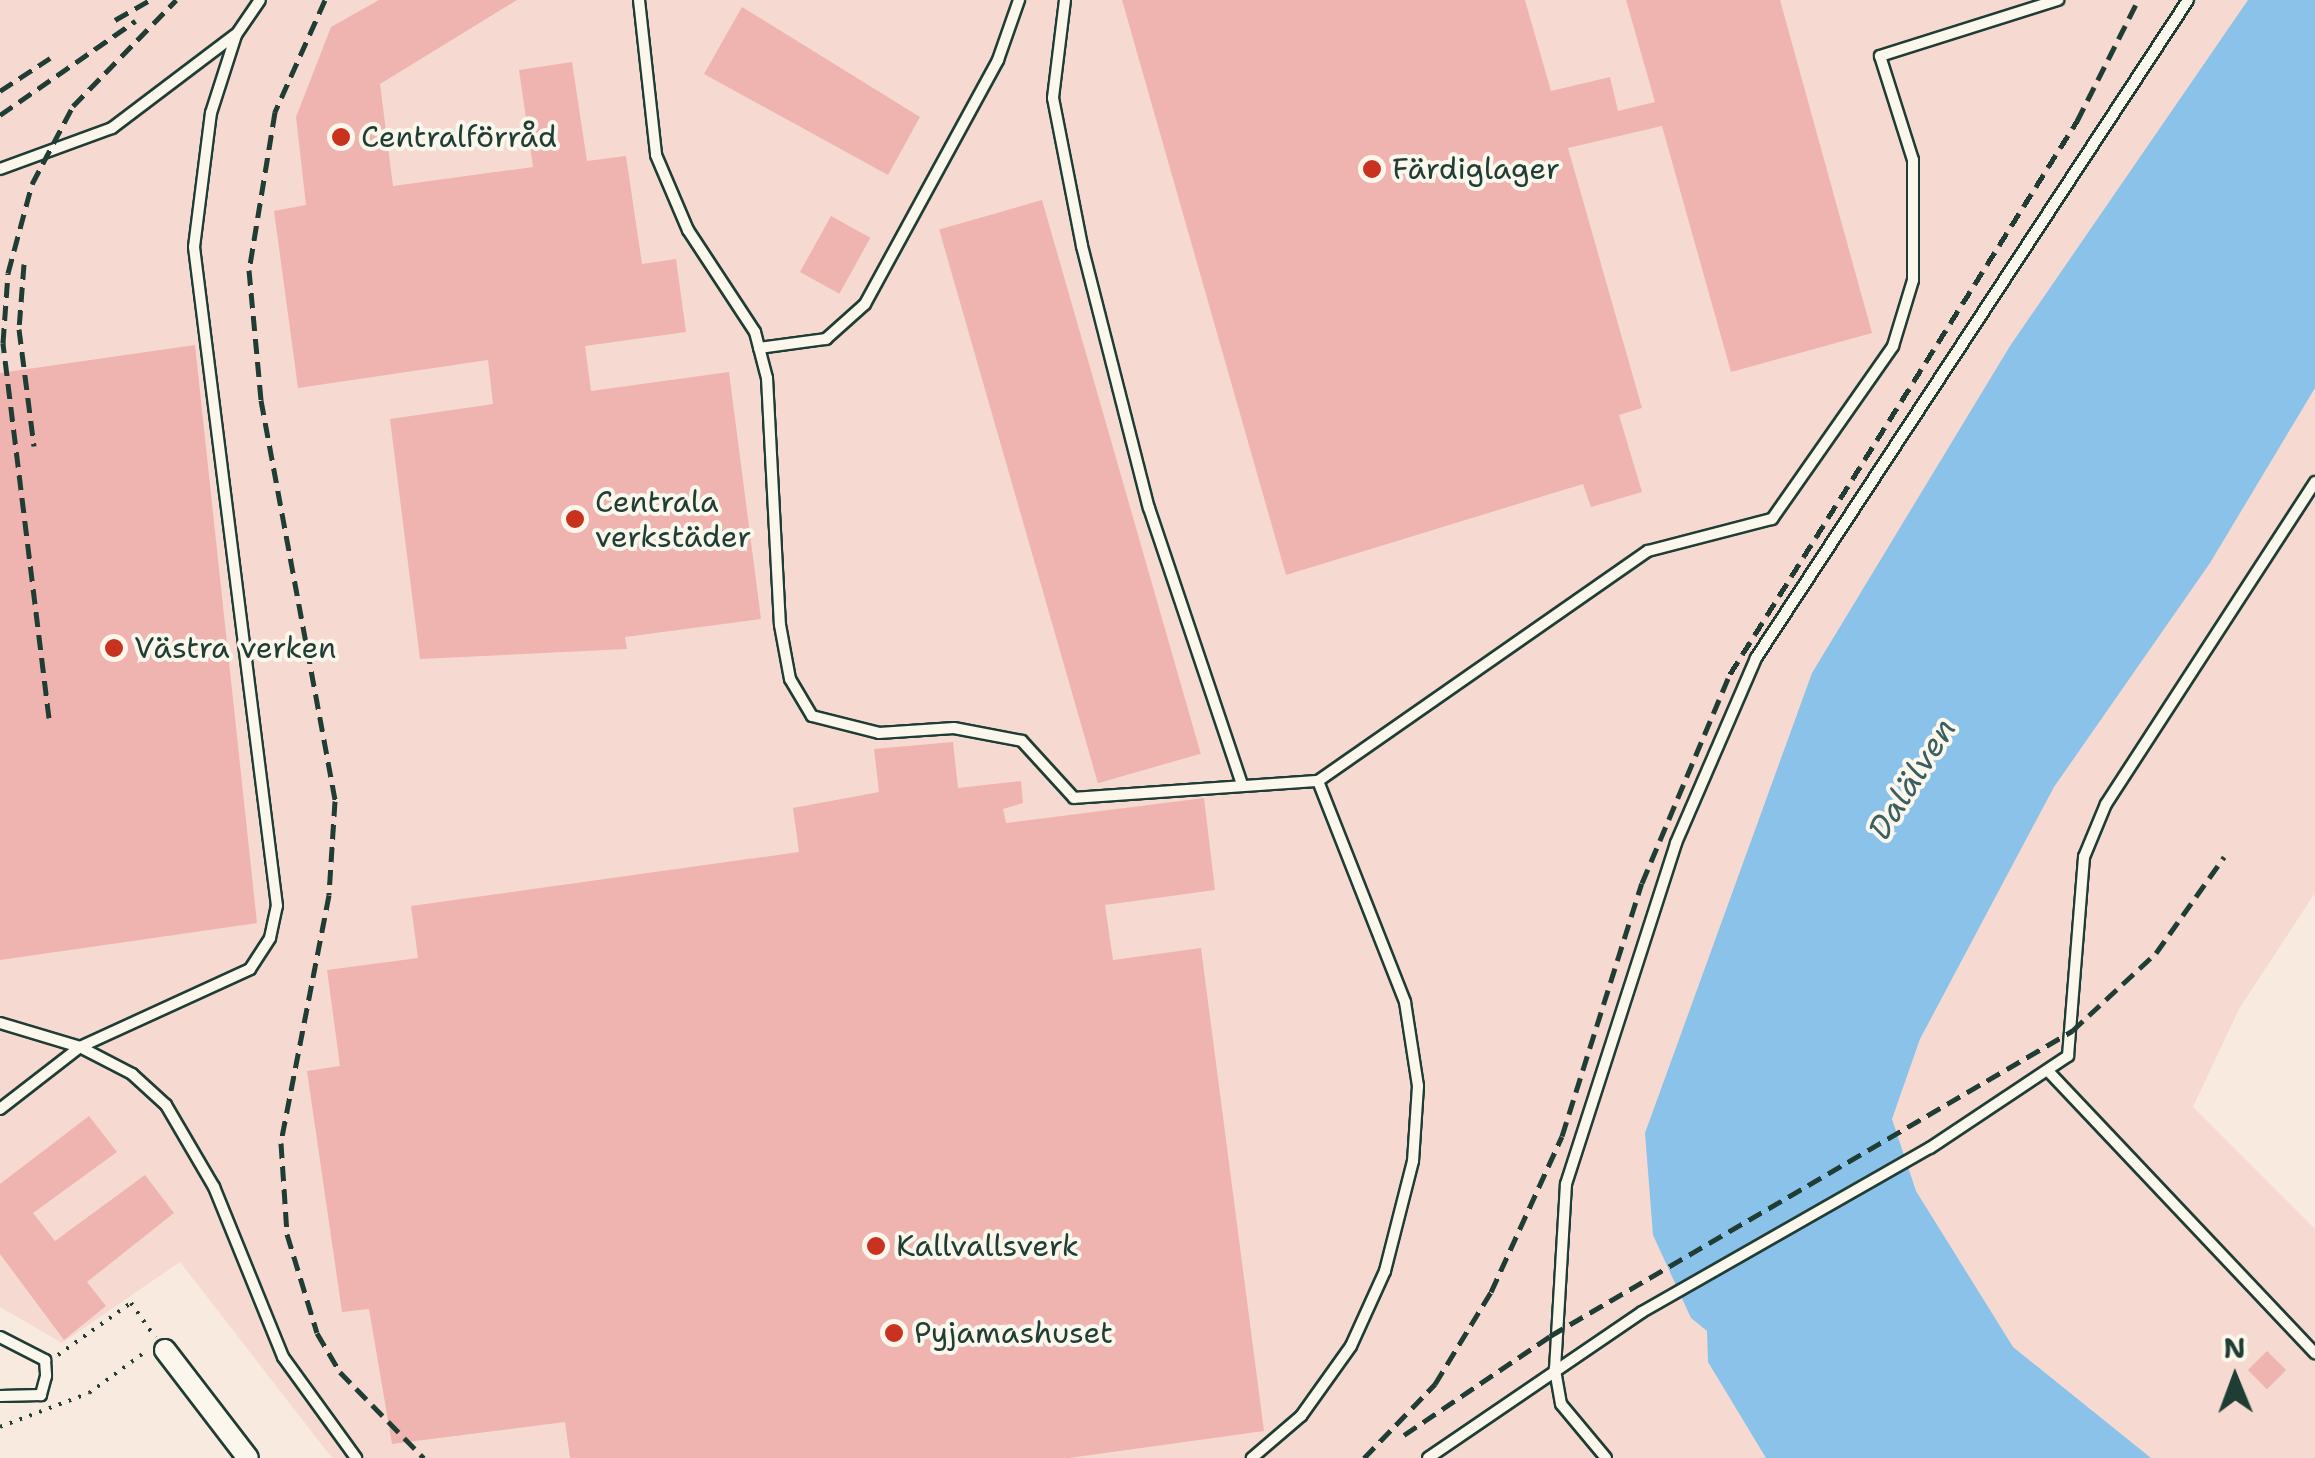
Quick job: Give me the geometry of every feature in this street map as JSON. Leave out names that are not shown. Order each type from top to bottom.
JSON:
[{"type":"street","points":[[161,1346],[248,1458]]},
{"type":"lane","points":[[0,169],[112,128],[236,34],[260,0]]},
{"type":"lane","points":[[639,0],[656,155],[688,230],[759,348],[780,625],[790,679],[812,716],[880,733],[954,728],[1022,741],[1074,798],[1318,780],[1648,551],[1772,519],[1893,346],[1912,280],[1913,160],[1880,56],[2058,0]]},
{"type":"lane","points":[[759,348],[826,339],[865,304],[998,60],[1018,0]]},
{"type":"lane","points":[[1065,0],[1053,98],[1082,246],[1149,508],[1242,785]]},
{"type":"lane","points":[[1606,1458],[1561,1404],[1555,1370],[1566,1184],[1676,842],[1756,658],[2188,0]]},
{"type":"lane","points":[[0,1109],[80,1047],[250,968],[277,906],[194,247],[211,113],[236,34]]},
{"type":"lane","points":[[1428,1458],[1642,1312],[1930,1148],[2050,1073],[2068,1056],[2084,857],[2106,804],[2315,482]]},
{"type":"lane","points":[[1252,1458],[1301,1416],[1350,1346],[1386,1271],[1413,1161],[1418,1086],[1404,1002],[1318,780]]},
{"type":"lane","points":[[0,1023],[80,1047],[132,1074],[166,1105],[214,1187],[283,1358],[356,1458]]},
{"type":"lane","points":[[2050,1073],[2315,1352]]},
{"type":"lane","points":[[0,1337],[45,1360],[42,1395],[0,1396]]},
{"type":"path","points":[[0,1427],[89,1393],[161,1346],[131,1304],[45,1360]]},
{"type":"shaded area","points":[[0,0],[2315,0],[2315,893],[2239,1009],[2193,1107],[2315,1229],[2315,1458],[332,1458],[180,1262],[62,1343],[0,1307]]},
{"type":"water","name":"Dalälven","points":[[2248,0],[2315,0],[2315,388],[2210,563],[2054,787],[1920,1039],[1892,1119],[1916,1191],[2013,1347],[2151,1458],[1766,1458],[1708,1362],[1707,1331],[1691,1318],[1653,1235],[1645,1133],[1812,673],[2010,346]]},
{"type":"building","points":[[379,0],[517,0],[380,84],[393,186],[533,167],[519,70],[572,62],[587,161],[626,156],[642,264],[676,259],[686,332],[585,346],[591,391],[729,372],[761,619],[625,637],[627,649],[420,659],[390,419],[493,404],[488,360],[298,388],[274,211],[306,205],[296,117],[331,27]]},
{"type":"building","name":"Färdiglager","points":[[1122,0],[1525,0],[1551,91],[1610,77],[1618,111],[1655,102],[1626,0],[1780,0],[1872,333],[1731,372],[1662,126],[1568,148],[1642,408],[1619,415],[1642,492],[1591,507],[1583,484],[1286,575]]},
{"type":"building","points":[[742,7],[920,117],[888,175],[704,74]]},
{"type":"building","points":[[1042,200],[1201,754],[1098,783],[939,229]]},
{"type":"building","points":[[831,216],[870,238],[839,294],[800,272]]},
{"type":"building","name":"Västra verken","points":[[195,345],[257,923],[0,960],[0,373]]},
{"type":"building","points":[[953,742],[958,788],[1021,781],[1023,803],[1003,809],[1006,823],[1204,798],[1215,890],[1105,905],[1113,960],[1201,948],[1264,1431],[1069,1458],[570,1458],[565,1422],[392,1444],[369,1309],[342,1312],[307,1071],[340,1066],[327,970],[418,958],[411,906],[799,852],[793,808],[879,792],[874,749]]},
{"type":"building","points":[[89,1116],[117,1152],[33,1213],[55,1241],[145,1175],[174,1213],[87,1282],[106,1306],[64,1340],[0,1254],[0,1184]]},
{"type":"building","points":[[2267,1351],[2286,1370],[2267,1389],[2248,1370]]},
{"type":"railway","points":[[115,20],[150,0]]},
{"type":"railway","points":[[49,718],[3,343],[8,273],[32,184],[73,106],[176,0]]},
{"type":"railway","points":[[325,0],[275,112],[249,270],[261,400],[335,801],[329,895],[281,1143],[287,1234],[317,1333],[340,1372],[424,1458]]},
{"type":"railway","points":[[1364,1458],[1435,1384],[1491,1292],[1562,1136],[1642,883],[1730,674],[2077,121],[2138,0]]},
{"type":"railway","points":[[0,115],[135,21]]},
{"type":"railway","points":[[0,91],[50,58]]},
{"type":"railway","points":[[24,264],[19,329],[34,446]]},
{"type":"railway","points":[[1404,1435],[1550,1336],[2072,1031],[2156,953],[2224,857]]},
{"type":"place","name":"Centralförråd","points":[[341,137]]},
{"type":"place","name":"Färdiglager","points":[[1372,169]]},
{"type":"place","name":"Centrala verkstäder","points":[[575,519]]},
{"type":"place","name":"Västra verken","points":[[114,648]]},
{"type":"place","name":"Kallvallsverk","points":[[876,1246]]},
{"type":"place","name":"Pyjamashuset","points":[[894,1333]]}]
